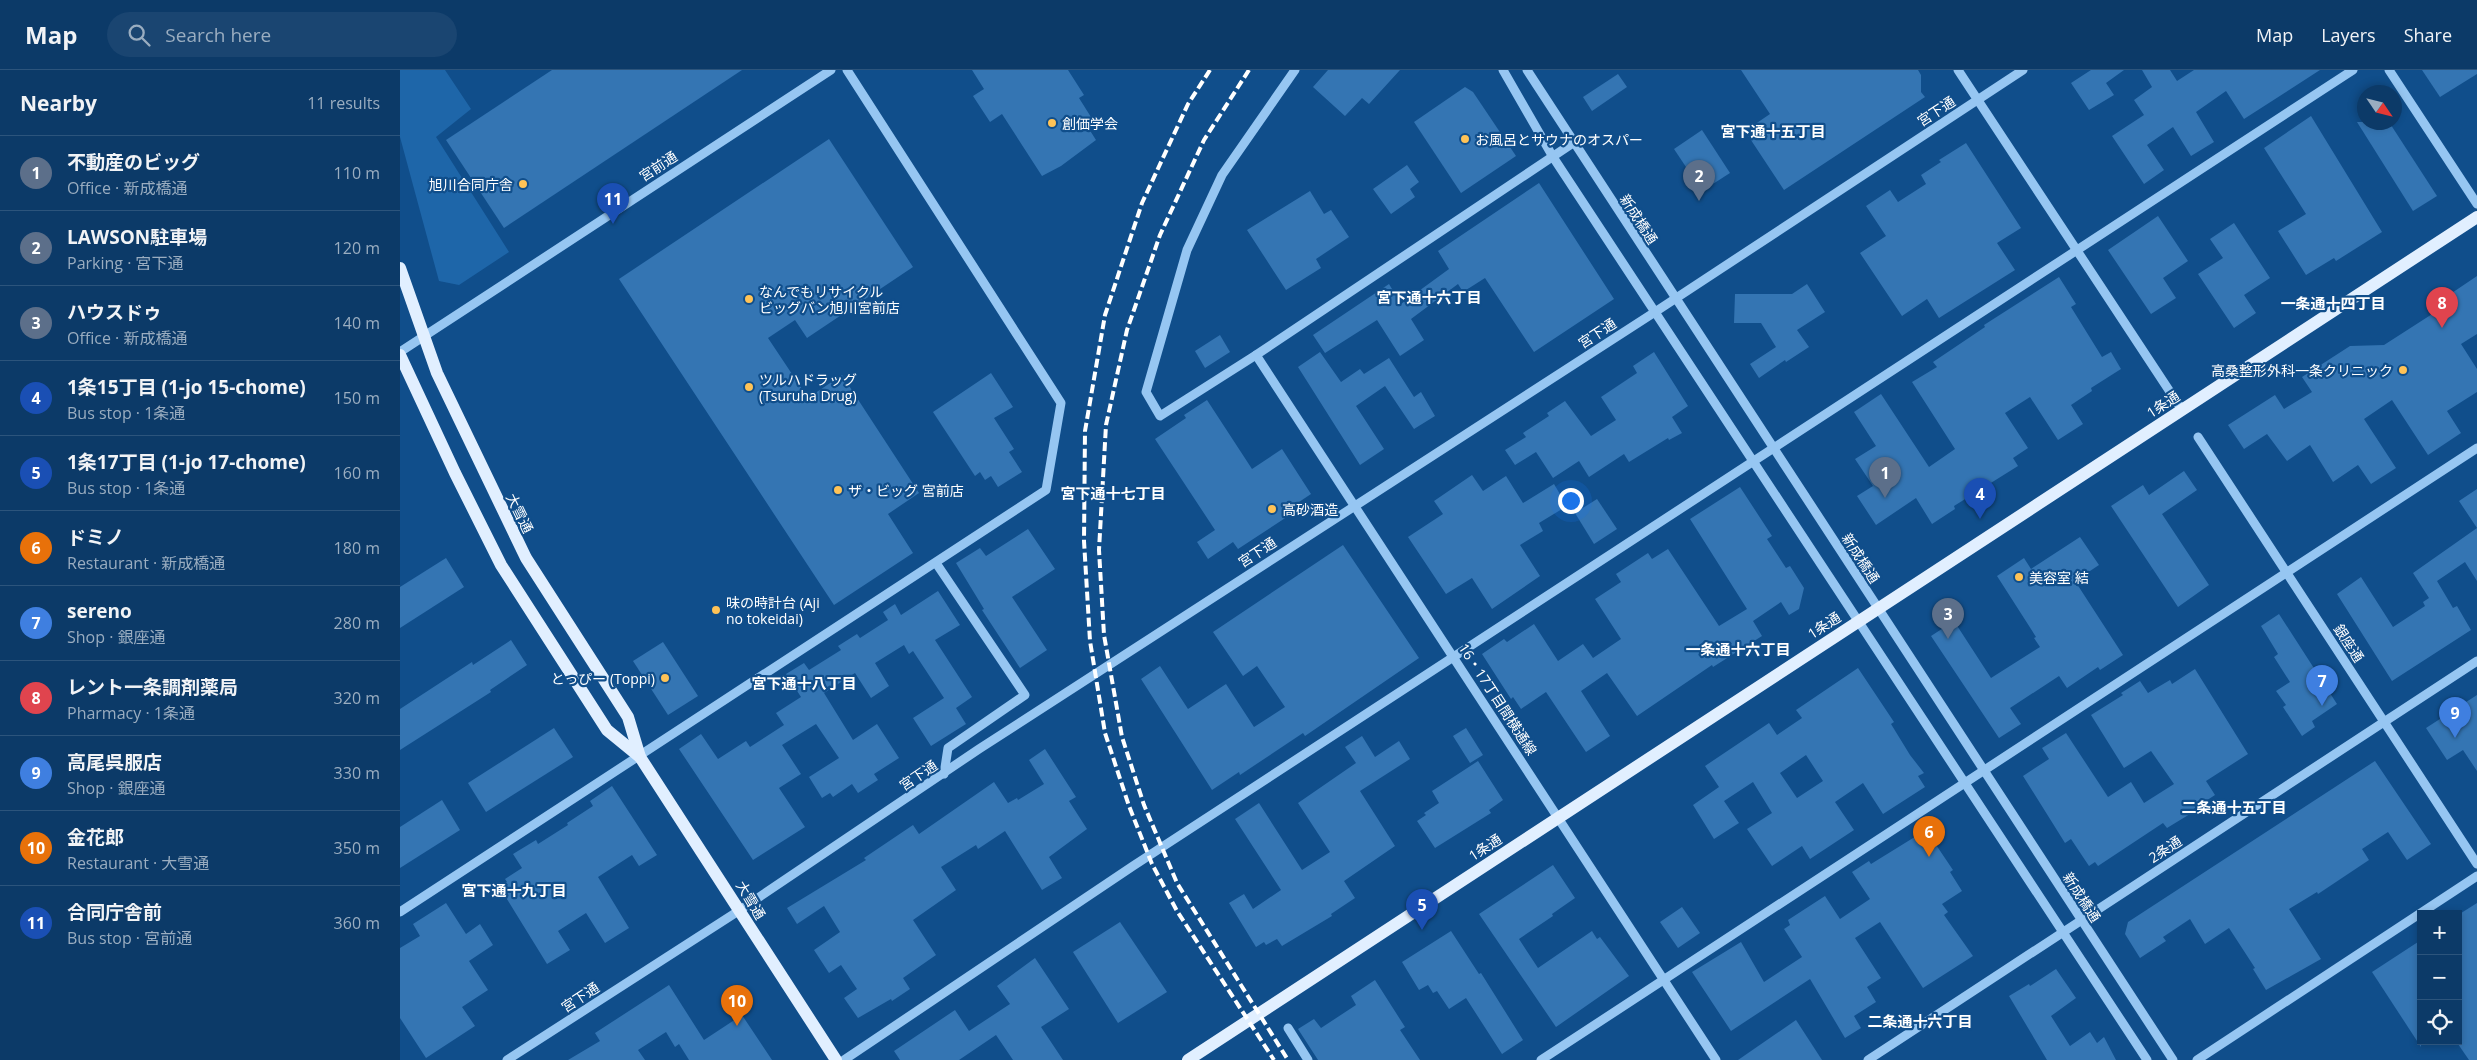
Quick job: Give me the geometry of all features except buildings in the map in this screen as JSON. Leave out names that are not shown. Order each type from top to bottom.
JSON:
[{"type":"main road","name":"1条通","points":[[1188,1060],[2477,217]]},
{"type":"main road","name":"大雪通","points":[[400,268],[423,336],[466,436],[526,558],[628,717],[640,757],[836,1060]]},
{"type":"main road","name":"大雪通","points":[[400,353],[455,473],[502,565],[607,730],[640,757]]},
{"type":"street","name":"宮前通","points":[[400,353],[423,336],[831,70]]},
{"type":"street","points":[[400,912],[1046,490],[1061,403],[847,70]]},
{"type":"street","points":[[1295,70],[1222,175],[1187,250],[1146,392],[1160,416],[1256,355],[1573,143]]},
{"type":"street","points":[[1504,70],[1553,157],[2147,1060]]},
{"type":"street","name":"新成橋通","points":[[1527,70],[2173,1060]]},
{"type":"street","points":[[1958,70],[2182,410]]},
{"type":"street","name":"宮下通","points":[[507,1060],[740,910],[1354,505],[1675,299],[2023,70]]},
{"type":"street","points":[[844,1060],[1133,866],[2353,70]]},
{"type":"street","points":[[2389,70],[2477,204]]},
{"type":"street","name":"16・17丁目間横通線","points":[[1256,355],[1716,1060]]},
{"type":"street","name":"銀座通","points":[[2198,437],[2477,864]]},
{"type":"street","points":[[1541,1060],[2477,448]]},
{"type":"street","points":[[936,563],[1025,695],[948,748],[944,774]]},
{"type":"street","name":"2条通","points":[[1868,1060],[2477,661]]},
{"type":"street","points":[[2197,1060],[2477,876]]},
{"type":"street","points":[[1288,1028],[1308,1060]]},
{"type":"shaded area","points":[[400,70],[445,70],[471,109],[436,137],[509,252],[459,285],[439,281],[400,137]]},
{"type":"railway","points":[[1210,70],[1188,104],[1142,203],[1105,315],[1085,431],[1084,541],[1090,641],[1105,733],[1129,806],[1152,864],[1177,911],[1274,1060]]},
{"type":"railway","points":[[1249,70],[1204,140],[1160,235],[1127,330],[1106,425],[1099,550],[1104,635],[1122,737],[1144,805],[1177,883],[1288,1060]]},
{"type":"place","name":"創価学会","points":[[1052,123]]},
{"type":"place","name":"お風呂とサウナのオスパー","points":[[1465,139]]},
{"type":"place","name":"旭川合同庁舎","points":[[523,184]]},
{"type":"place","name":"LAWSON駐車場","points":[[1699,201]]},
{"type":"place","name":"合同庁舎前","points":[[613,224]]},
{"type":"place","name":"なんでもリサイクル ビッグバン旭川宮前店","points":[[749,299]]},
{"type":"place","name":"レント一条調剤薬局","points":[[2442,328]]},
{"type":"place","name":"高桑整形外科一条クリニック","points":[[2403,370]]},
{"type":"place","name":"ツルハドラッグ (Tsuruha Drug)","points":[[749,387]]},
{"type":"place","name":"ザ・ビッグ 宮前店","points":[[838,490]]},
{"type":"place","name":"不動産のビッグ","points":[[1885,498]]},
{"type":"place","name":"高砂酒造","points":[[1272,509]]},
{"type":"place","name":"1条15丁目 (1-jo 15-chome)","points":[[1980,519]]},
{"type":"place","name":"美容室 結","points":[[2019,577]]},
{"type":"place","name":"味の時計台 (Aji no tokeidai)","points":[[716,610]]},
{"type":"place","name":"ハウスドゥ","points":[[1948,639]]},
{"type":"place","name":"とっぴー (Toppi)","points":[[665,678]]},
{"type":"place","name":"sereno","points":[[2322,706]]},
{"type":"place","name":"高尾呉服店","points":[[2455,738]]},
{"type":"place","name":"ドミノ","points":[[1929,857]]},
{"type":"place","name":"1条17丁目 (1-jo 17-chome)","points":[[1422,930]]},
{"type":"place","name":"金花郎","points":[[737,1026]]},
{"type":"district","name":"宮下通十五丁目","points":[[1773,131]]},
{"type":"district","name":"宮下通十六丁目","points":[[1429,297]]},
{"type":"district","name":"一条通十四丁目","points":[[2333,303]]},
{"type":"district","name":"宮下通十七丁目","points":[[1113,493]]},
{"type":"district","name":"一条通十六丁目","points":[[1738,649]]},
{"type":"district","name":"宮下通十八丁目","points":[[804,683]]},
{"type":"district","name":"二条通十五丁目","points":[[2234,807]]},
{"type":"district","name":"宮下通十九丁目","points":[[514,890]]},
{"type":"district","name":"二条通十六丁目","points":[[1920,1021]]}]
